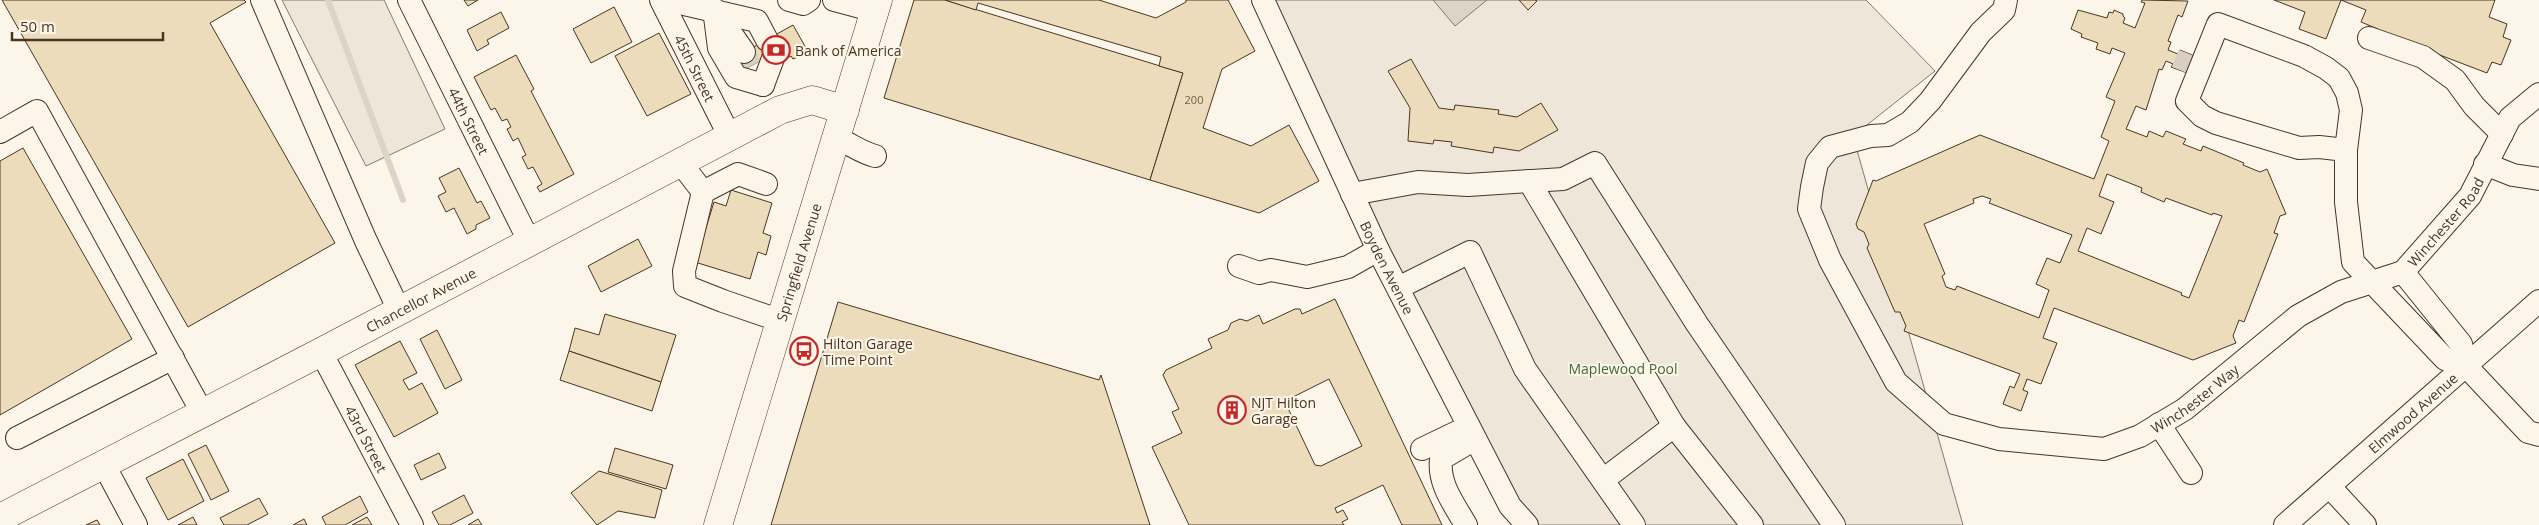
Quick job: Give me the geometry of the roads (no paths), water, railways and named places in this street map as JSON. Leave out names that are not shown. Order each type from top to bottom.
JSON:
[{"type":"main road","name":"Springfield Avenue","points":[[718,525],[781,321],[844,141],[845,110],[877,6]]},
{"type":"main road","name":"Chancellor Avenue","points":[[0,518],[203,414],[780,110],[812,100],[845,110]]},
{"type":"street","points":[[262,0],[366,241],[399,310]]},
{"type":"street","name":"44th Street","points":[[409,0],[529,241]]},
{"type":"street","name":"45th Street","points":[[661,0],[730,136]]},
{"type":"street","points":[[667,0],[757,21],[771,47],[763,85]]},
{"type":"street","points":[[789,0],[802,4],[808,0]]},
{"type":"street","points":[[834,0],[877,6]]},
{"type":"street","name":"Boyden Avenue","points":[[1263,0],[1378,250],[1510,506],[1527,525]]},
{"type":"street","name":"Winchester Way","points":[[2006,0],[2004,10],[1981,32],[1930,101],[1910,122],[1888,135],[1870,136],[1830,148],[1817,163],[1809,209],[1830,260],[1896,382],[1944,424],[1999,439],[2104,449],[2140,436],[2185,409],[2298,316],[2341,292],[2372,280],[2403,272]]},
{"type":"street","points":[[714,10],[780,110]]},
{"type":"street","points":[[714,10],[719,48],[736,77],[763,85]]},
{"type":"street","points":[[2188,101],[2218,24],[2304,56],[2326,68],[2339,78],[2347,93],[2351,110],[2346,150],[2346,202],[2353,262],[2372,280],[2444,359],[2466,366],[2528,432],[2539,435]]},
{"type":"street","points":[[2215,32],[2185,62],[2188,101],[2202,116],[2216,123],[2299,148],[2319,147],[2346,150]]},
{"type":"street","points":[[2369,38],[2422,57],[2455,80],[2474,106],[2502,134]]},
{"type":"street","name":"Winchester Road","points":[[2466,366],[2461,344],[2403,272],[2470,196],[2510,118],[2539,94]]},
{"type":"street","points":[[0,132],[37,111],[203,414]]},
{"type":"street","points":[[844,141],[861,140],[876,150]]},
{"type":"street","points":[[680,162],[703,192]]},
{"type":"street","points":[[1352,194],[1418,182],[1468,185],[1563,179],[1595,163],[1697,324],[1834,525]]},
{"type":"street","points":[[2485,164],[2513,175],[2539,179]]},
{"type":"street","points":[[766,184],[738,174],[703,192],[684,271],[686,286],[781,321]]},
{"type":"street","points":[[1529,182],[1674,426],[1752,525]]},
{"type":"street","points":[[1241,260],[1259,273],[1271,270],[1307,277],[1348,267],[1378,250]]},
{"type":"street","points":[[1398,288],[1470,252],[1525,369],[1634,525]]},
{"type":"street","name":"Elmwood Avenue","points":[[2285,525],[2539,301]]},
{"type":"street","name":"43rd Street","points":[[321,352],[412,525]]},
{"type":"street","points":[[17,438],[173,358]]},
{"type":"street","points":[[2160,424],[2191,473]]},
{"type":"street","points":[[1602,480],[1674,426]]},
{"type":"street","points":[[1422,450],[1472,433]]},
{"type":"street","points":[[1466,525],[1441,480],[1440,467],[1441,459],[1472,433]]},
{"type":"street","points":[[104,465],[136,525]]},
{"type":"street","points":[[2330,487],[2365,525]]},
{"type":"waterway","points":[[328,0],[403,200]]},
{"type":"tunnel","points":[[744,52],[751,66]]},
{"type":"tunnel","points":[[2182,71],[2189,54]]},
{"type":"place","name":"Bank of America","points":[[776,50]]},
{"type":"place","name":"Hilton Garage Time Point","points":[[804,351]]},
{"type":"place","name":"NJT Hilton Garage","points":[[1232,410]]},
{"type":"park label","name":"Maplewood Pool","points":[[1623,368]]}]
